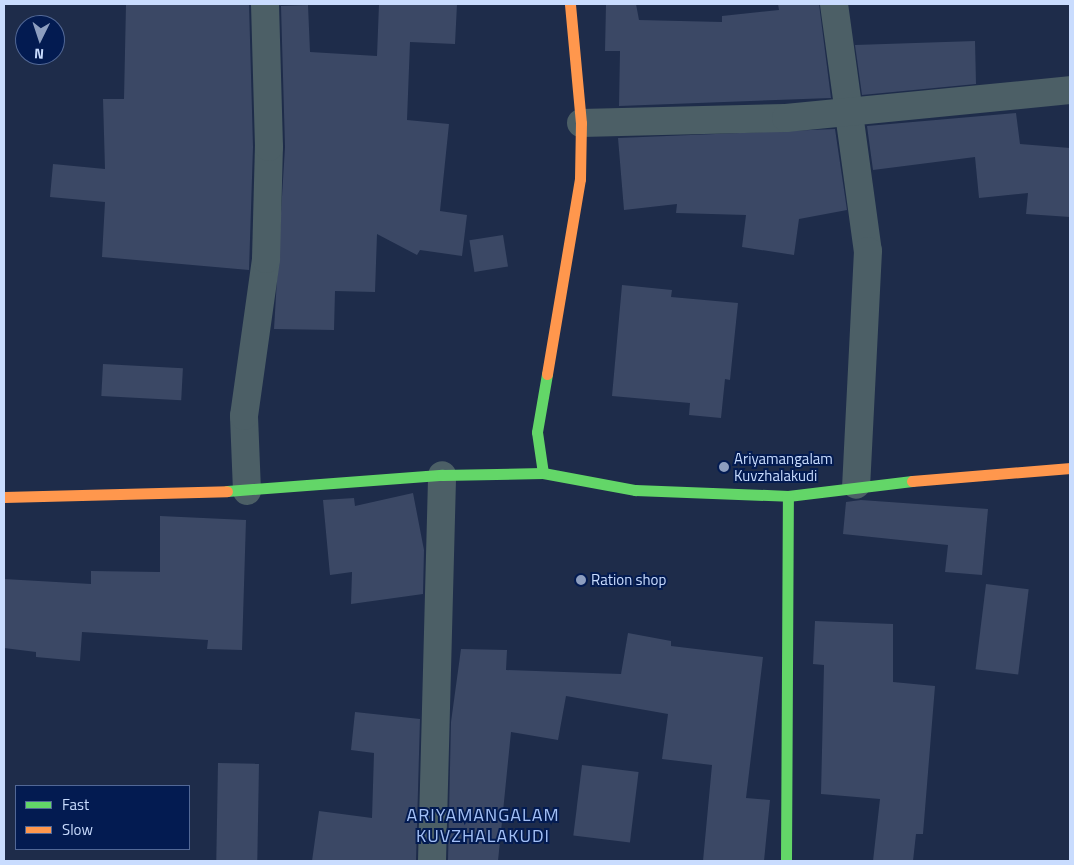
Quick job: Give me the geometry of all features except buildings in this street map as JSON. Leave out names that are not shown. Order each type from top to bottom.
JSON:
[{"type":"street","points":[[247,491],[244,416],[266,259],[269,147],[265,4]]},
{"type":"street","points":[[543,473],[537,432],[578,202],[581,123],[570,4]]},
{"type":"street","points":[[834,4],[868,251],[856,485]]},
{"type":"street","points":[[581,123],[850,113],[1070,90]]},
{"type":"street","points":[[5,495],[247,491],[442,475],[543,473],[635,490],[788,496],[856,485],[1070,468]]},
{"type":"street","points":[[432,861],[442,475]]},
{"type":"street","points":[[786,861],[788,496]]},
{"type":"traffic: fast","points":[[547,374],[537,432],[543,473],[635,490],[788,496],[912,481]]},
{"type":"traffic: fast","points":[[227,491],[442,475],[543,473]]},
{"type":"traffic: fast","points":[[786,861],[788,496]]},
{"type":"traffic: slow","points":[[547,374],[580,179],[581,123],[570,4]]},
{"type":"traffic: slow","points":[[912,481],[1070,468]]},
{"type":"traffic: slow","points":[[4,497],[227,491]]},
{"type":"place","name":"Ariyamangalam Kuvzhalakudi","points":[[724,467]]},
{"type":"place","name":"Ration shop","points":[[581,580]]},
{"type":"district","name":"ARIYAMANGALAM KUVZHALAKUDI","points":[[483,826]]}]
